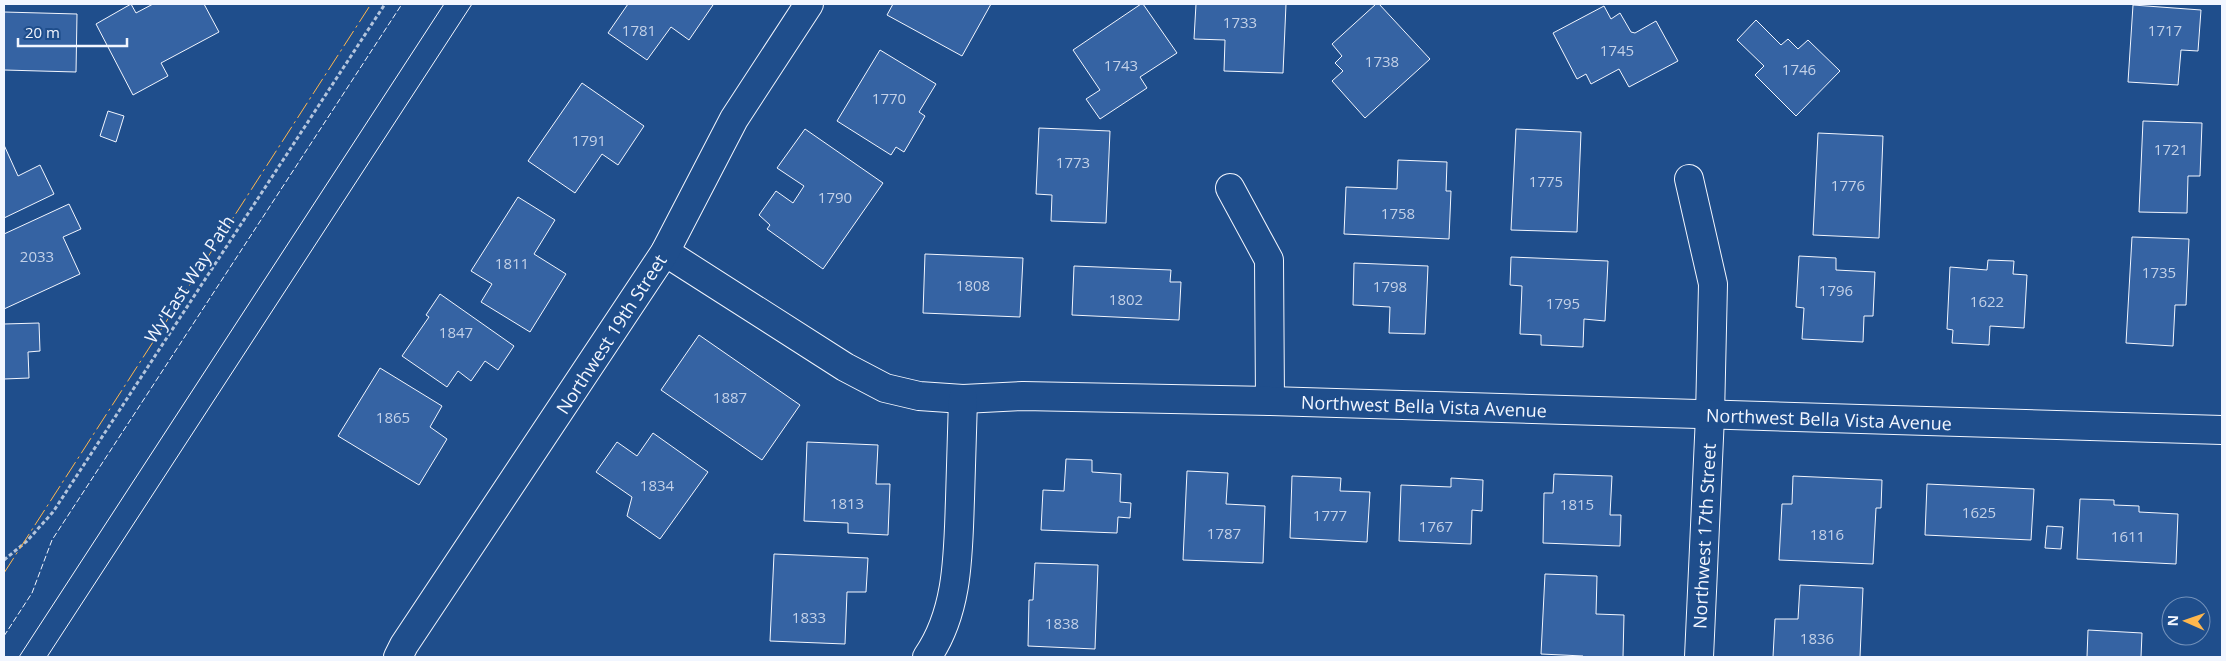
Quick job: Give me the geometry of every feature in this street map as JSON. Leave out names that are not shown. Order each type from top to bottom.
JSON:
[{"type":"street","name":"Northwest 19th Street","points":[[398,657],[404,645],[666,252],[734,119],[809,4]]},
{"type":"street","name":"Northwest 17th Street","points":[[1689,179],[1713,284],[1710,416],[1699,657]]},
{"type":"street","points":[[1230,188],[1269,260],[1270,401]]},
{"type":"street","name":"Northwest Bella Vista Avenue","points":[[666,252],[845,367],[885,388],[919,396],[962,399],[1022,396],[1270,401],[1710,416],[2222,430]]},
{"type":"street","points":[[927,657],[935,646],[949,608],[958,564],[962,399]]},
{"type":"path","name":"Wy'East Way Path","points":[[4,560],[27,540],[53,512],[385,4]]},
{"type":"building","points":[[131,4],[136,13],[153,4],[204,4],[219,32],[161,63],[168,76],[133,95],[96,24]]},
{"type":"building","points":[[628,4],[713,5],[689,40],[671,27],[647,60],[608,33]]},
{"type":"building","points":[[893,4],[991,4],[962,56],[887,15]]},
{"type":"building","points":[[1143,4],[1177,53],[1140,77],[1147,88],[1100,119],[1086,99],[1100,90],[1073,50]]},
{"type":"building","points":[[1196,4],[1286,4],[1283,73],[1224,71],[1225,40],[1194,39]]},
{"type":"building","points":[[1376,4],[1379,4],[1430,59],[1365,118],[1332,81],[1343,71],[1335,63],[1342,56],[1332,44]]},
{"type":"building","points":[[2133,5],[2201,10],[2198,51],[2181,50],[2178,85],[2128,82]]},
{"type":"building","points":[[1604,6],[1611,19],[1620,13],[1631,32],[1635,33],[1656,21],[1678,61],[1629,87],[1619,69],[1591,84],[1586,74],[1577,79],[1553,33]]},
{"type":"building","points":[[4,12],[77,14],[76,72],[4,70]]},
{"type":"building","points":[[1756,20],[1781,45],[1788,39],[1798,49],[1808,40],[1840,71],[1796,116],[1755,75],[1764,66],[1737,40]]},
{"type":"building","points":[[880,50],[936,84],[919,112],[925,116],[904,152],[896,147],[891,155],[837,121]]},
{"type":"building","points":[[582,83],[644,126],[618,165],[602,154],[575,193],[528,161]]},
{"type":"building","points":[[108,111],[124,116],[116,142],[100,136]]},
{"type":"building","points":[[2143,121],[2202,123],[2200,176],[2188,176],[2187,213],[2139,212]]},
{"type":"building","points":[[1039,128],[1110,131],[1106,223],[1051,221],[1052,195],[1036,194]]},
{"type":"building","points":[[805,129],[883,183],[823,269],[767,229],[770,225],[759,215],[776,191],[793,203],[804,186],[777,168]]},
{"type":"building","points":[[1516,129],[1581,132],[1577,232],[1511,230]]},
{"type":"building","points":[[1818,133],[1883,136],[1879,238],[1813,235]]},
{"type":"building","points":[[4,145],[18,176],[40,165],[54,194],[4,218]]},
{"type":"building","points":[[1398,160],[1447,162],[1446,191],[1451,191],[1449,239],[1344,234],[1346,187],[1397,189]]},
{"type":"building","points":[[518,197],[555,220],[534,254],[566,274],[530,332],[481,302],[492,284],[471,271]]},
{"type":"building","points":[[69,204],[81,229],[63,237],[80,274],[4,309],[4,234]]},
{"type":"building","points":[[2132,237],[2189,239],[2186,305],[2175,305],[2173,346],[2126,343]]},
{"type":"building","points":[[925,254],[1023,258],[1020,317],[923,313]]},
{"type":"building","points":[[1799,256],[1836,258],[1836,270],[1875,272],[1873,316],[1864,316],[1863,342],[1802,339],[1804,308],[1796,307]]},
{"type":"building","points":[[1511,257],[1608,261],[1605,321],[1584,319],[1583,347],[1541,345],[1541,335],[1520,334],[1522,286],[1510,285]]},
{"type":"building","points":[[1988,260],[2014,261],[2013,274],[2027,275],[2024,328],[1990,326],[1989,345],[1952,343],[1953,330],[1947,329],[1950,267],[1987,270]]},
{"type":"building","points":[[1354,263],[1428,266],[1425,334],[1389,333],[1390,307],[1353,305]]},
{"type":"building","points":[[1074,266],[1171,270],[1170,282],[1181,282],[1179,320],[1072,315]]},
{"type":"building","points":[[440,294],[514,346],[498,370],[485,361],[471,381],[458,371],[447,387],[402,356],[429,317],[426,315]]},
{"type":"building","points":[[39,323],[40,351],[28,352],[29,378],[4,379],[4,324]]},
{"type":"building","points":[[699,335],[800,405],[762,460],[661,390]]},
{"type":"building","points":[[380,368],[442,406],[430,427],[447,439],[419,485],[338,436]]},
{"type":"building","points":[[653,433],[708,472],[660,539],[627,516],[632,497],[596,472],[617,442],[637,456]]},
{"type":"building","points":[[807,442],[878,445],[876,484],[890,484],[888,535],[848,533],[848,523],[804,521]]},
{"type":"building","points":[[1066,459],[1092,460],[1092,472],[1121,474],[1120,502],[1131,503],[1130,518],[1118,517],[1117,533],[1041,530],[1043,490],[1064,491]]},
{"type":"building","points":[[1187,471],[1228,473],[1226,504],[1265,506],[1263,563],[1183,560]]},
{"type":"building","points":[[1554,474],[1612,476],[1610,515],[1621,515],[1620,546],[1543,543],[1544,493],[1553,493]]},
{"type":"building","points":[[1292,476],[1341,478],[1340,491],[1370,492],[1367,542],[1290,538]]},
{"type":"building","points":[[1793,476],[1882,480],[1881,508],[1876,508],[1873,564],[1779,560],[1782,504],[1792,504]]},
{"type":"building","points":[[1451,478],[1483,480],[1482,511],[1472,510],[1471,544],[1399,541],[1401,485],[1451,487]]},
{"type":"building","points":[[1927,484],[2034,489],[2031,540],[1925,535]]},
{"type":"building","points":[[2080,499],[2114,500],[2114,505],[2139,506],[2139,512],[2178,514],[2176,564],[2077,559]]},
{"type":"building","points":[[2047,526],[2063,527],[2061,549],[2045,548]]},
{"type":"building","points":[[774,554],[868,558],[866,592],[847,592],[845,644],[770,641]]},
{"type":"building","points":[[1035,563],[1098,565],[1095,649],[1028,646],[1029,600],[1033,600]]},
{"type":"building","points":[[1545,574],[1597,576],[1596,614],[1624,615],[1623,657],[1541,654]]},
{"type":"building","points":[[1800,585],[1863,588],[1860,657],[1773,657],[1775,619],[1798,619]]},
{"type":"building","points":[[2088,630],[2142,633],[2141,657],[2087,657]]},
{"type":"tram line","points":[[19,657],[444,4]]},
{"type":"tram line","points":[[47,657],[472,4]]},
{"type":"fence","points":[[4,636],[32,593],[52,540],[402,4]]},
{"type":"power","points":[[4,573],[371,4]]}]
